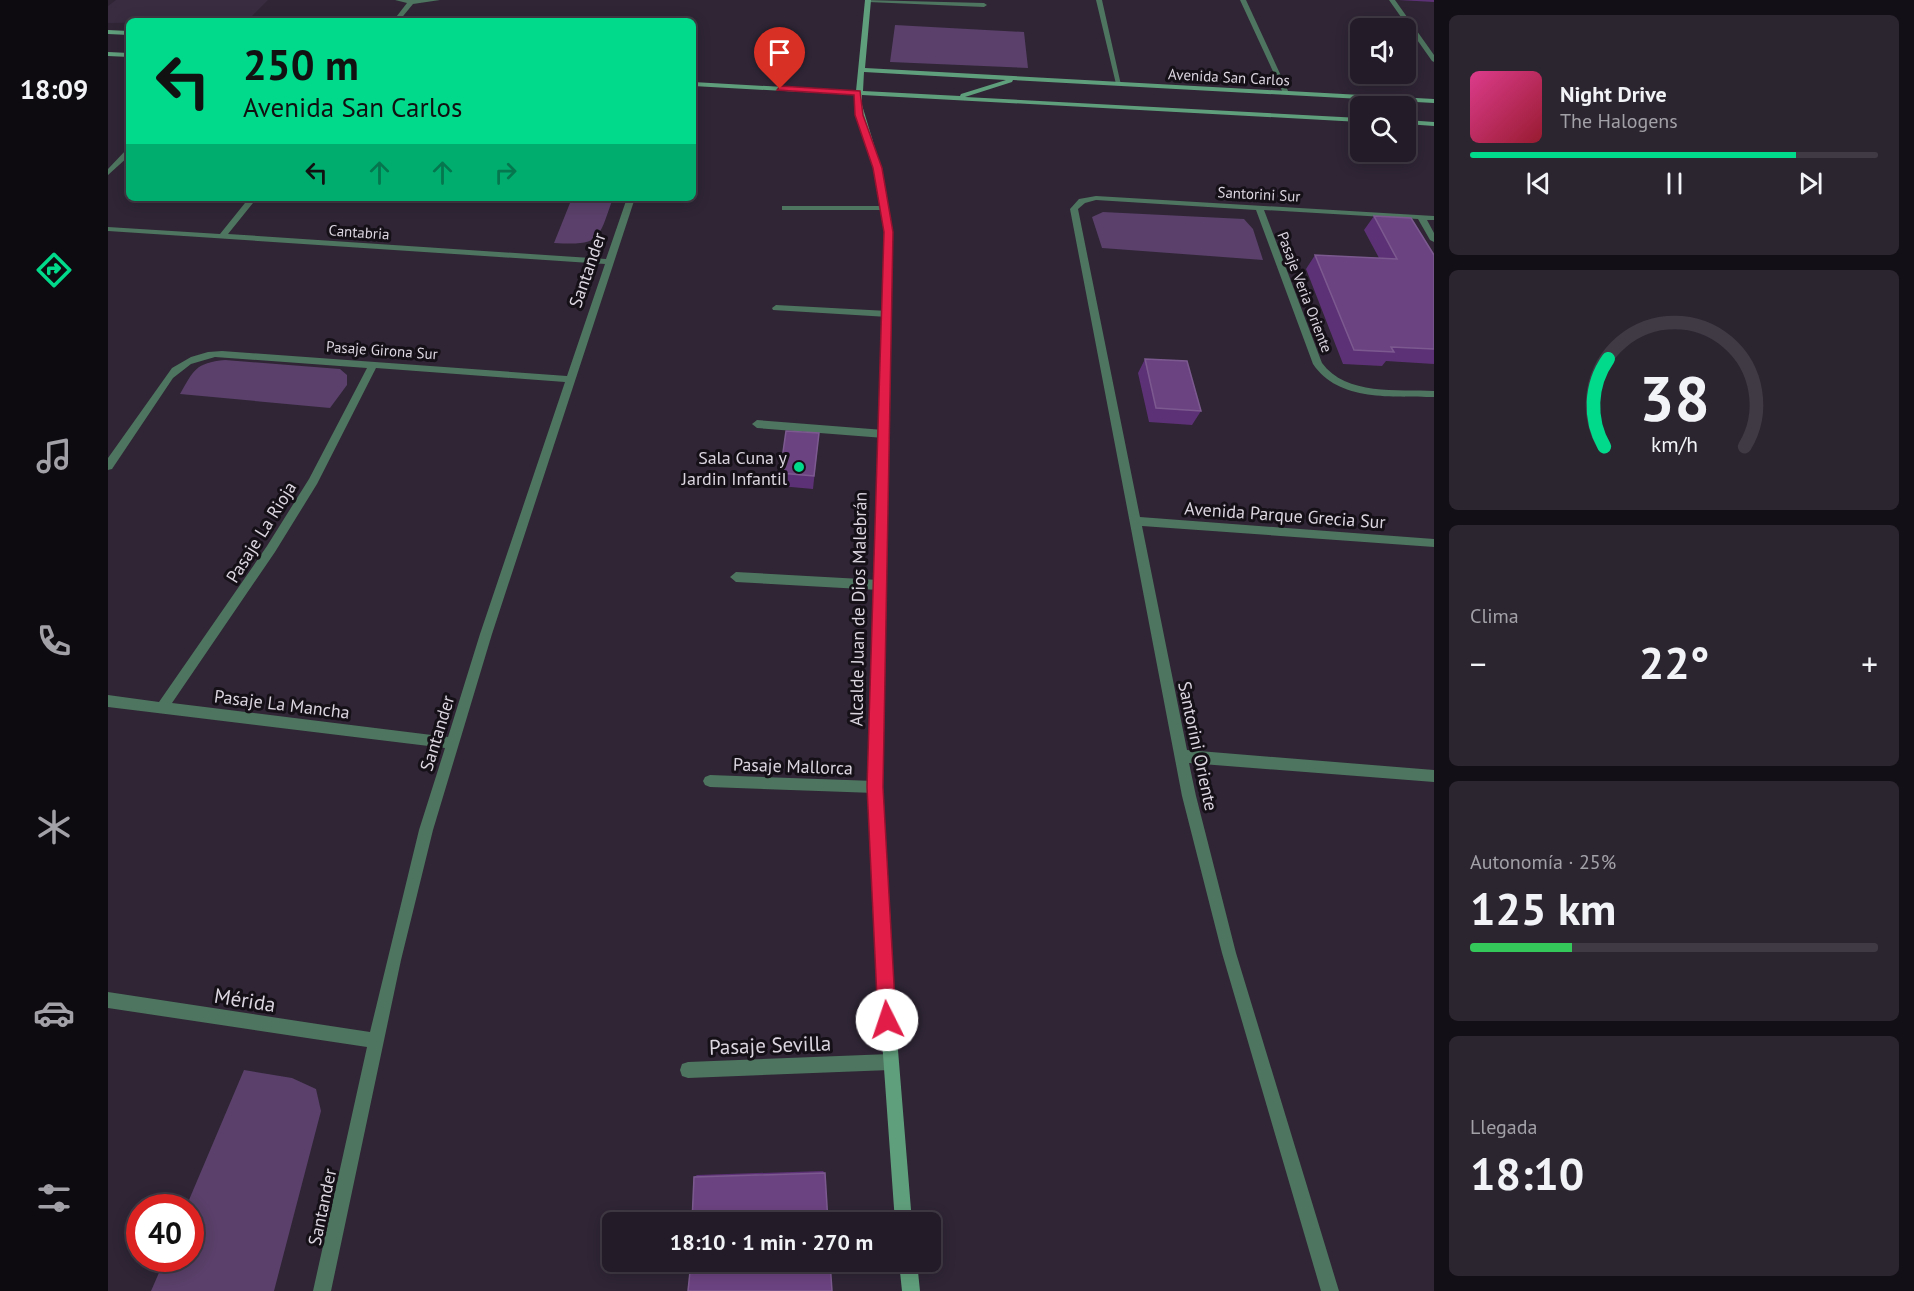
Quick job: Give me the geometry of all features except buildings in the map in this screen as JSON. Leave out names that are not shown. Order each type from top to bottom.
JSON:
[{"type":"main road","name":"Alcalde Juan de Dios Malebrán","points":[[868,0],[858,93],[859,115],[877,168],[888,232],[888,314],[875,787],[890,1062],[903,1212]]},
{"type":"main road","points":[[108,32],[126,33]]},
{"type":"main road","points":[[108,54],[126,55]]},
{"type":"main road","name":"Avenida San Carlos","points":[[860,70],[1434,101]]},
{"type":"main road","name":"Avenida San Carlos","points":[[951,98],[1022,79]]},
{"type":"main road","name":"Avenida San Carlos","points":[[696,84],[1350,119]]},
{"type":"main road","points":[[998,84],[1000,94],[1020,102]]},
{"type":"main road","points":[[1416,123],[1434,124]]},
{"type":"main road","points":[[909,1272],[911,1291]]},
{"type":"street","points":[[398,0],[411,2],[437,0]]},
{"type":"street","points":[[868,0],[984,5]]},
{"type":"street","points":[[1099,0],[1119,84]]},
{"type":"street","points":[[1243,0],[1286,93]]},
{"type":"street","points":[[1392,0],[1434,60]]},
{"type":"street","points":[[398,18],[411,2]]},
{"type":"street","points":[[108,173],[126,155]]},
{"type":"street","name":"Santorini Sur","points":[[1082,201],[1104,198],[1434,218]]},
{"type":"street","points":[[222,237],[251,201]]},
{"type":"street","name":"Santander","points":[[322,1291],[376,1041],[418,862],[452,743],[630,201]]},
{"type":"street","name":"Santorini Oriente","points":[[1082,201],[1074,209],[1074,214],[1180,756],[1228,953],[1330,1291]]},
{"type":"street","name":"Pasaje Veria Oriente","points":[[1259,207],[1320,370],[1333,382],[1358,389],[1434,394]]},
{"type":"street","points":[[785,208],[885,208]]},
{"type":"street","points":[[1421,217],[1434,240]]},
{"type":"street","name":"Cantabria","points":[[108,229],[609,262]]},
{"type":"street","points":[[776,308],[888,314]]},
{"type":"street","name":"Pasaje Girona Sur","points":[[108,466],[171,376],[192,359],[222,354],[570,379]]},
{"type":"street","name":"Pasaje La Rioja","points":[[162,708],[271,549],[313,481],[373,365]]},
{"type":"street","points":[[757,424],[884,434]]},
{"type":"street","name":"Avenida Parque Grecia Sur","points":[[1134,520],[1434,543]]},
{"type":"street","points":[[736,578],[879,585]]},
{"type":"street","name":"Pasaje La Mancha","points":[[108,701],[452,743]]},
{"type":"street","points":[[1180,756],[1434,776]]},
{"type":"street","name":"Pasaje Mallorca","points":[[710,781],[875,787]]},
{"type":"street","name":"Mérida","points":[[108,1000],[376,1041]]},
{"type":"street","name":"Pasaje Sevilla","points":[[688,1070],[890,1062]]},
{"type":"shaded area","points":[[116,0],[268,0],[250,18],[126,18],[126,23],[108,23],[108,6]]},
{"type":"shaded area","points":[[895,25],[1024,32],[1028,68],[890,62]]},
{"type":"shaded area","points":[[571,201],[612,201],[596,237],[581,243],[554,243]]},
{"type":"shaded area","points":[[1103,212],[1244,219],[1253,229],[1263,260],[1102,248],[1092,217]]},
{"type":"shaded area","points":[[225,360],[340,369],[347,375],[347,385],[330,408],[180,394],[196,369],[207,363]]},
{"type":"shaded area","points":[[244,1070],[292,1078],[316,1089],[321,1111],[274,1291],[151,1291],[159,1272],[204,1272],[204,1194],[192,1194]]},
{"type":"place","name":"Sala Cuna y Jardin Infantil","points":[[799,467]]},
{"type":"route","points":[[780,89],[858,93],[859,115],[882,187],[888,232],[888,314],[875,787],[887,1020]]}]
